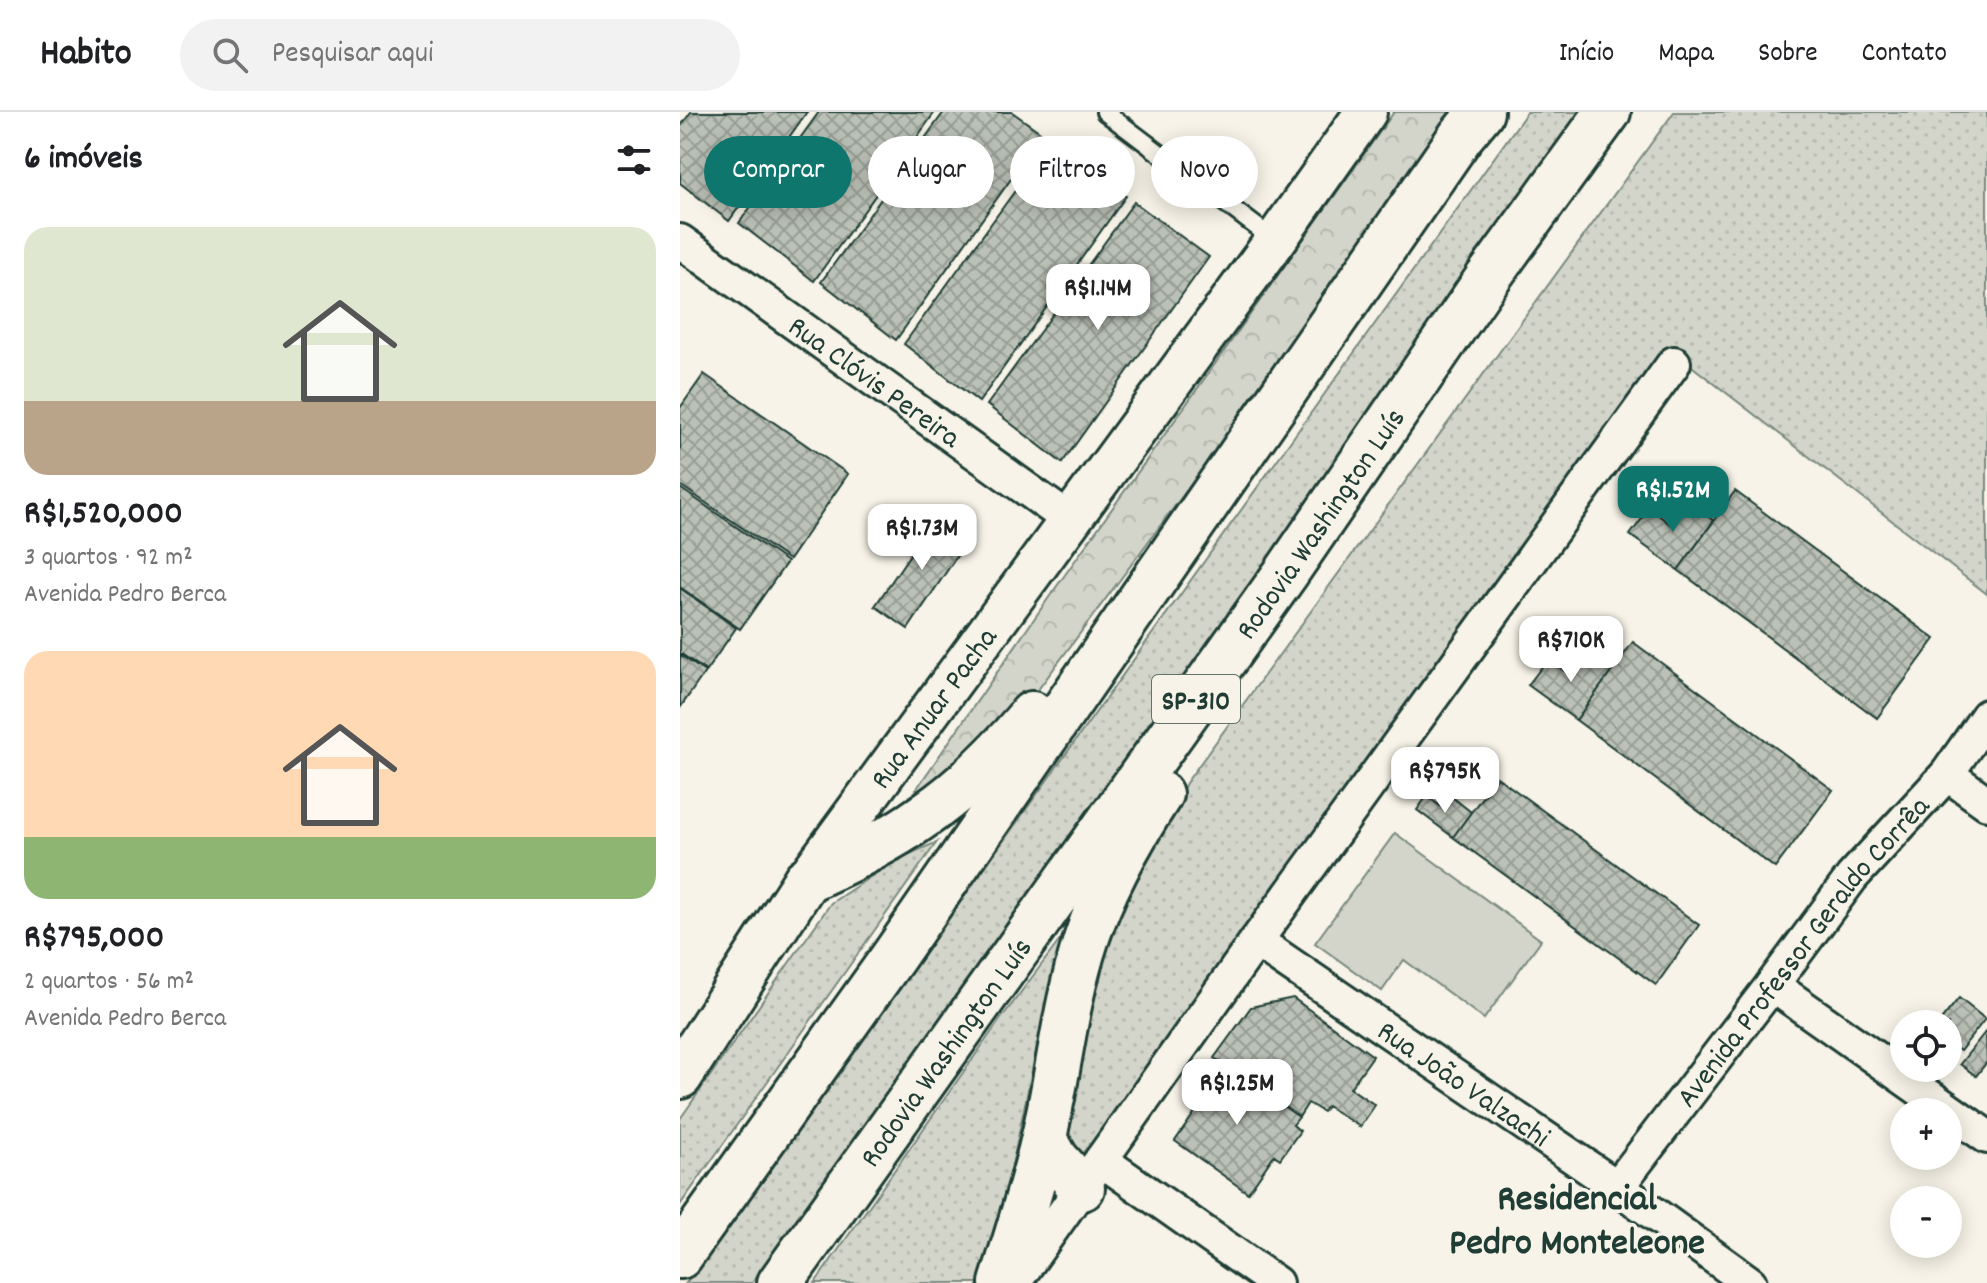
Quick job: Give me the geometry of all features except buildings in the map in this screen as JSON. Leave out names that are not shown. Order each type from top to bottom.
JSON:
[{"type":"main road","name":"Rodovia Washington Luís","points":[[780,1283],[1286,573],[1487,279],[1608,112]]},
{"type":"main road","points":[[1487,279],[1625,112]]},
{"type":"main road","points":[[680,1256],[903,943],[1473,120]]},
{"type":"main road","points":[[806,880],[861,854],[924,817],[984,767],[1005,746],[1202,509]]},
{"type":"main road","points":[[1002,1283],[1044,1138],[1064,1027],[1082,955],[1108,885],[1142,822],[1268,625],[1286,573]]},
{"type":"main road","name":"Rua Anuar Pacha","points":[[680,1076],[806,880]]},
{"type":"main road","points":[[1044,1138],[1056,1159],[1091,1174]]},
{"type":"street","name":"Rua Anuar Pacha","points":[[806,880],[1071,521],[1366,112]]},
{"type":"street","name":"Rua Clóvis Pereira","points":[[680,241],[1071,521]]},
{"type":"street","points":[[1014,1283],[1256,941],[1674,363]]},
{"type":"street","name":"Avenida Professor Geraldo Corrêa","points":[[1617,1187],[1852,877],[1947,774],[1987,716]]},
{"type":"street","points":[[1947,774],[1987,803]]},
{"type":"street","name":"Rua João Valzachi","points":[[1256,941],[1617,1187],[1750,1283]]},
{"type":"street","points":[[1772,985],[1987,1137]]},
{"type":"street","points":[[1091,1174],[1276,1283]]},
{"type":"lane","points":[[1105,112],[1275,241]]},
{"type":"green space","points":[[1394,112],[1464,112],[1031,699],[930,797],[915,791],[1052,593]]},
{"type":"green space","points":[[1527,112],[1588,112],[752,1283],[686,1283]]},
{"type":"green space","points":[[1674,112],[1987,112],[1987,594],[1672,351],[1082,1162],[1052,1137],[1110,925],[1186,783]]},
{"type":"green space","points":[[1395,833],[1541,940],[1484,1019],[1404,960],[1382,991],[1315,943]]},
{"type":"green space","points":[[937,842],[680,1205],[680,1119],[831,903],[896,860]]},
{"type":"green space","points":[[1081,912],[1060,959],[1047,999],[990,1271],[984,1283],[815,1283],[1000,1020]]},
{"type":"district","name":"Residencial Pedro Monteleone","points":[[1577,1218]]}]
